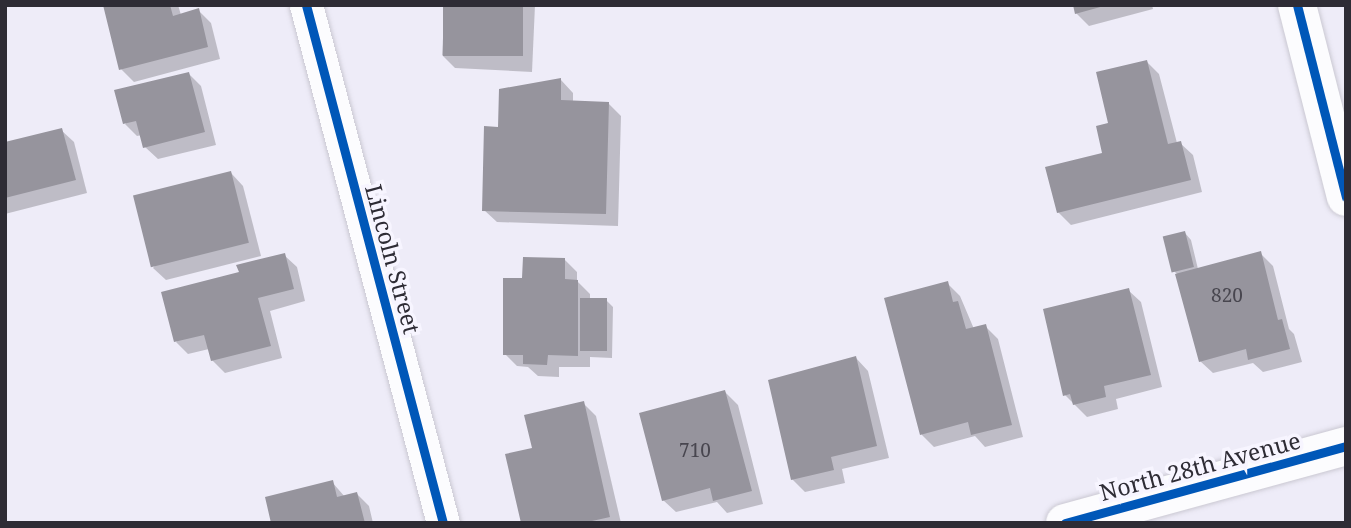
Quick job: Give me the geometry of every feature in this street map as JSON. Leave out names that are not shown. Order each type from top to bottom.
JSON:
[{"type":"street","name":"Lincoln Street","points":[[306,5],[443,523]]},
{"type":"street","points":[[1297,5],[1346,197]]},
{"type":"street","name":"North 28th Avenue","points":[[1065,523],[1346,446]]},
{"type":"building","points":[[103,5],[170,5],[173,16],[199,8],[208,47],[119,70]]},
{"type":"building","points":[[443,5],[523,5],[523,56],[443,56]]},
{"type":"building","points":[[1073,5],[1104,5],[1104,6],[1075,14]]},
{"type":"building","points":[[1147,60],[1168,144],[1181,141],[1191,180],[1057,213],[1045,167],[1102,153],[1096,126],[1108,123],[1096,72]]},
{"type":"building","points":[[189,72],[205,132],[143,148],[136,121],[123,124],[114,90]]},
{"type":"building","points":[[561,78],[561,100],[609,102],[606,214],[482,211],[484,126],[498,127],[499,89]]},
{"type":"building","points":[[62,128],[76,180],[5,198],[5,142]]},
{"type":"building","points":[[231,171],[249,243],[151,267],[133,195]]},
{"type":"building","points":[[1185,231],[1194,267],[1172,272],[1163,237]]},
{"type":"building","points":[[1261,251],[1278,320],[1282,319],[1290,349],[1248,360],[1246,349],[1199,362],[1175,274]]},
{"type":"building","points":[[285,253],[294,289],[258,298],[271,346],[211,361],[204,335],[174,342],[161,292],[239,272],[236,265]]},
{"type":"building","points":[[523,257],[565,258],[565,279],[578,280],[578,356],[548,355],[547,365],[523,364],[523,355],[503,355],[503,278],[522,278]]},
{"type":"building","points":[[948,281],[953,302],[958,301],[966,329],[986,324],[1012,425],[971,435],[968,422],[920,435],[884,298]]},
{"type":"building","points":[[1129,288],[1151,375],[1104,386],[1106,397],[1073,405],[1070,394],[1063,396],[1043,309]]},
{"type":"building","points":[[580,298],[607,298],[607,351],[580,351]]},
{"type":"building","points":[[856,356],[877,446],[831,457],[834,470],[791,480],[768,380]]},
{"type":"building","points":[[725,390],[752,491],[713,501],[710,488],[662,501],[639,413]]},
{"type":"building","points":[[584,401],[610,517],[583,523],[521,523],[505,454],[532,448],[524,415]]},
{"type":"building","points":[[333,480],[337,497],[357,492],[365,523],[271,523],[265,497]]},
{"type":"cycle path","points":[[306,5],[443,523]]},
{"type":"cycle path","points":[[1297,5],[1346,197]]},
{"type":"cycle path","points":[[1065,523],[1346,446]]}]
